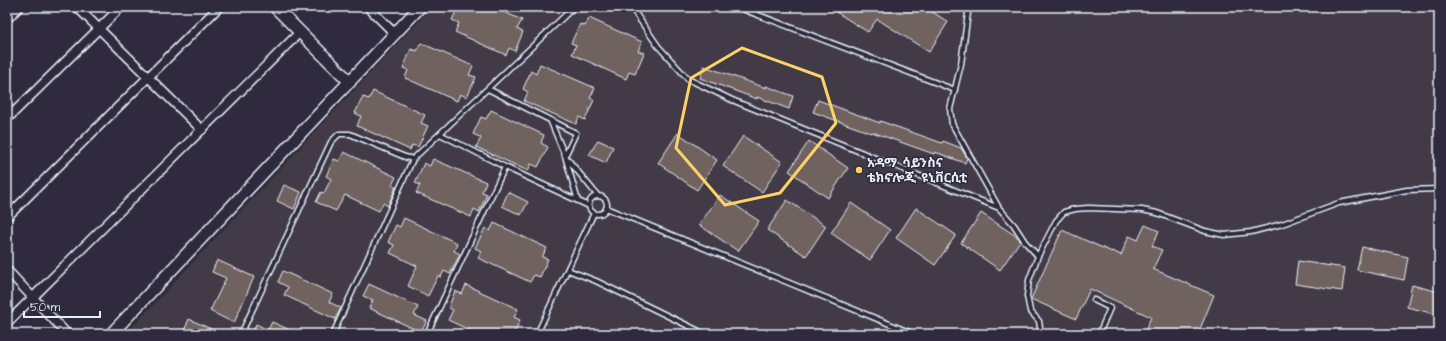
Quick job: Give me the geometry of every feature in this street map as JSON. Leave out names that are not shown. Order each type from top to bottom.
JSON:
[{"type":"street","points":[[7,19],[20,7]]},
{"type":"street","points":[[77,7],[202,130]]},
{"type":"street","points":[[7,119],[121,7]]},
{"type":"street","points":[[7,217],[219,7]]},
{"type":"street","points":[[275,7],[350,82]]},
{"type":"street","points":[[368,7],[395,34]]},
{"type":"street","points":[[111,334],[420,7]]},
{"type":"street","points":[[7,323],[300,32]]},
{"type":"street","points":[[7,270],[67,334]]},
{"type":"lane","points":[[334,334],[414,159],[574,7]]},
{"type":"lane","points":[[631,7],[658,46],[688,79],[732,100],[999,208]]},
{"type":"lane","points":[[737,7],[955,90]]},
{"type":"lane","points":[[966,7],[968,13],[960,64],[950,110],[952,124],[999,208],[1014,225],[1025,242],[1038,256]]},
{"type":"lane","points":[[488,89],[551,122],[576,133],[565,156]]},
{"type":"lane","points":[[551,122],[565,156],[578,201]]},
{"type":"lane","points":[[242,334],[331,142],[339,134],[350,134],[405,157],[414,159]]},
{"type":"lane","points":[[440,134],[505,167],[589,206],[594,213]]},
{"type":"lane","points":[[565,156],[598,196],[602,196],[606,201],[606,208],[601,213],[594,213]]},
{"type":"lane","points":[[427,334],[505,167]]},
{"type":"lane","points":[[1041,334],[1039,321],[1030,310],[1027,296],[1029,280],[1038,256],[1056,221],[1064,212],[1075,208],[1088,208],[1157,212],[1205,231],[1224,235],[1251,232],[1282,224],[1339,203],[1407,190],[1439,189]]},
{"type":"lane","points":[[589,206],[592,198],[598,196]]},
{"type":"lane","points":[[606,208],[914,334]]},
{"type":"lane","points":[[538,334],[594,213]]},
{"type":"lane","points":[[568,270],[596,281],[705,334]]},
{"type":"lane","points":[[1094,300],[1110,308],[1099,334]]},
{"type":"highlighted area","points":[[742,48],[822,77],[836,123],[780,193],[725,205],[676,148],[691,78]]},
{"type":"shaded area","name":"አዳማ ሳይንስና ቴክኖሎጂ ዩኒቨርሲቲ","points":[[432,7],[1439,7],[1439,334],[126,334]]},
{"type":"building","points":[[458,7],[493,7],[522,20],[517,29],[523,32],[515,51],[509,48],[506,55],[455,32],[459,23],[452,20]]},
{"type":"building","points":[[828,7],[925,7],[948,22],[929,52],[877,19],[868,32]]},
{"type":"building","points":[[589,18],[642,42],[638,51],[644,53],[635,74],[629,72],[626,79],[572,54],[576,45],[571,43],[580,24],[585,26]]},
{"type":"building","points":[[421,43],[473,66],[469,75],[476,77],[467,97],[460,94],[457,101],[405,78],[408,70],[403,68],[411,49],[417,51]]},
{"type":"building","points":[[540,64],[595,88],[590,98],[594,100],[585,120],[579,117],[576,124],[524,101],[528,92],[523,89],[531,71],[536,74]]},
{"type":"building","points":[[704,66],[793,96],[789,109],[700,78]]},
{"type":"building","points":[[373,91],[425,115],[421,123],[428,126],[418,147],[412,145],[410,150],[357,126],[361,116],[355,113],[363,97],[369,99]]},
{"type":"building","points":[[818,100],[880,123],[880,121],[942,143],[943,141],[961,148],[967,158],[965,163],[935,152],[934,154],[872,132],[871,133],[813,112]]},
{"type":"building","points":[[491,110],[544,135],[541,143],[548,147],[538,167],[531,164],[528,171],[476,147],[481,138],[473,134],[481,117],[486,119]]},
{"type":"building","points":[[678,133],[717,160],[697,190],[658,163]]},
{"type":"building","points":[[743,136],[782,162],[762,192],[723,166]]},
{"type":"building","points":[[598,140],[613,147],[606,163],[589,155]]},
{"type":"building","points":[[809,141],[848,168],[828,198],[789,171]]},
{"type":"building","points":[[344,152],[396,177],[392,185],[396,187],[388,206],[383,203],[379,211],[345,195],[336,211],[316,202],[321,192],[324,193],[331,179],[326,176],[334,159],[339,161]]},
{"type":"building","points":[[433,159],[486,182],[482,192],[487,194],[479,212],[474,209],[471,217],[416,193],[420,185],[415,183],[424,163],[430,166]]},
{"type":"building","points":[[284,185],[301,192],[294,209],[277,201]]},
{"type":"building","points":[[508,192],[528,202],[521,215],[502,206]]},
{"type":"building","points":[[720,195],[759,221],[738,251],[699,225]]},
{"type":"building","points":[[787,200],[826,226],[806,256],[767,230]]},
{"type":"building","points":[[851,203],[890,230],[870,260],[831,233]]},
{"type":"building","points":[[916,208],[956,235],[935,265],[896,238]]},
{"type":"building","points":[[981,213],[1019,238],[1020,241],[1000,270],[961,243]]},
{"type":"building","points":[[404,218],[457,243],[454,251],[460,254],[450,274],[444,271],[441,277],[438,276],[428,296],[408,286],[417,266],[390,253],[394,245],[388,242],[396,225],[400,227]]},
{"type":"building","points":[[494,223],[547,248],[542,257],[548,259],[540,277],[534,275],[530,282],[478,258],[481,251],[475,248],[485,228],[490,231]]},
{"type":"building","points":[[1145,225],[1159,231],[1152,246],[1162,250],[1153,269],[1214,295],[1198,334],[1144,334],[1151,317],[1090,289],[1076,319],[1031,299],[1062,230],[1121,255],[1129,236],[1138,240]]},
{"type":"building","points":[[1362,247],[1408,257],[1404,280],[1357,270]]},
{"type":"building","points":[[217,260],[254,277],[234,323],[210,311],[226,278],[212,272]]},
{"type":"building","points":[[1298,261],[1345,268],[1342,291],[1295,284]]},
{"type":"building","points":[[283,271],[333,294],[329,302],[341,308],[335,319],[284,295],[288,287],[278,282]]},
{"type":"building","points":[[369,284],[418,307],[414,315],[427,321],[421,332],[369,308],[373,300],[363,296]]},
{"type":"building","points":[[466,285],[518,309],[514,317],[520,320],[514,334],[478,334],[448,320],[453,310],[449,308],[449,306],[455,291],[462,294]]},
{"type":"building","points":[[1412,285],[1439,292],[1439,315],[1407,307]]},
{"type":"building","points":[[189,319],[222,334],[191,334],[184,331]]},
{"type":"building","points":[[272,322],[299,334],[258,334],[253,332],[256,324],[268,330]]},
{"type":"place","name":"አዳማ ሳይንስና ቴክኖሎጂ ዩኒቨርሲቲ","points":[[859,170]]}]
